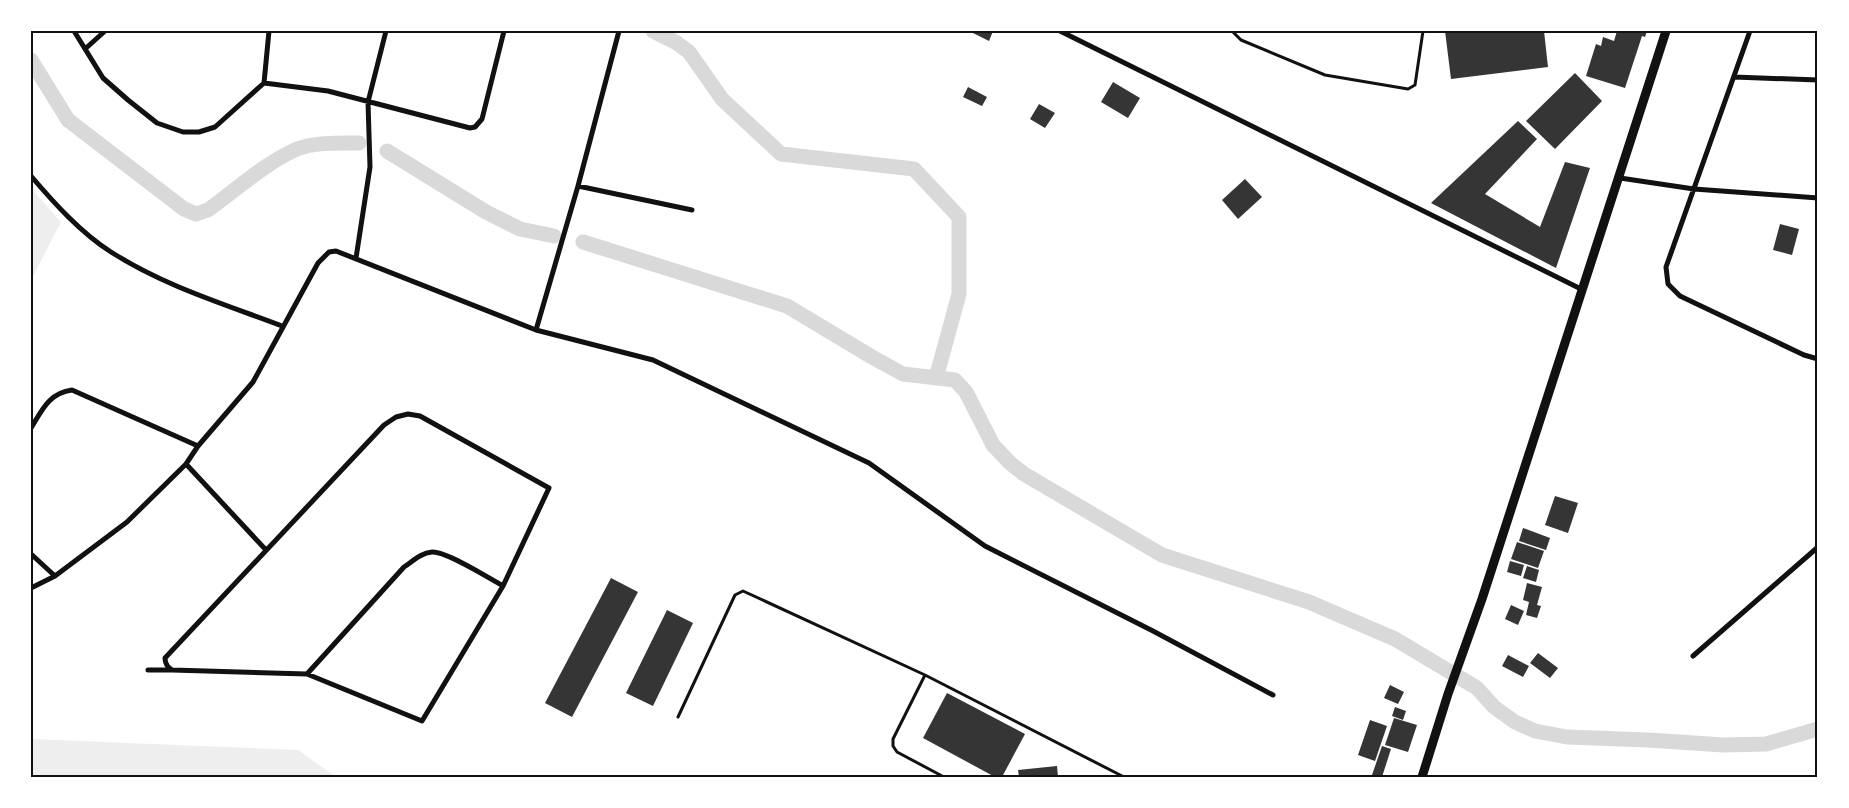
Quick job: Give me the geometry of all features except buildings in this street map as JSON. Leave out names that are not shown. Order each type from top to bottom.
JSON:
[{"type":"main road","points":[[1422,777],[1465,642],[1482,599],[1620,178],[1666,31]]},
{"type":"street","points":[[74,31],[103,78],[157,123],[183,132],[199,132],[214,127],[264,83],[269,31]]},
{"type":"street","points":[[85,49],[106,31]]},
{"type":"street","points":[[356,258],[370,167],[368,102],[386,31]]},
{"type":"street","points":[[264,83],[328,91],[474,128],[482,119],[504,31]]},
{"type":"street","points":[[536,330],[578,186],[619,31]]},
{"type":"street","points":[[1060,31],[1583,290]]},
{"type":"street","points":[[1750,31],[1666,267],[1668,284],[1680,296],[1804,355],[1818,359]]},
{"type":"street","points":[[1734,77],[1818,80]]},
{"type":"street","points":[[31,176],[63,212],[110,252],[166,282],[282,326]]},
{"type":"street","points":[[1620,178],[1694,190],[1818,198]]},
{"type":"street","points":[[578,186],[692,210]]},
{"type":"street","points":[[31,588],[55,576],[127,522],[186,464],[198,446],[253,382],[282,326],[323,256],[329,252],[336,251],[536,330],[653,360],[869,463],[985,546],[1153,631],[1273,695]]},
{"type":"street","points":[[31,428],[48,400],[56,394],[72,390],[198,446]]},
{"type":"street","points":[[148,670],[307,674],[422,721],[503,586],[549,488],[420,416],[408,414],[396,417],[384,425],[165,658],[165,663],[172,670]]},
{"type":"street","points":[[186,464],[266,550]]},
{"type":"street","points":[[1693,656],[1818,547]]},
{"type":"street","points":[[307,674],[404,567],[419,556],[433,552],[445,555],[503,586]]},
{"type":"street","points":[[31,554],[55,576]]},
{"type":"lane","points":[[1232,31],[1242,40],[1325,75],[1408,89],[1415,85],[1423,31]]},
{"type":"lane","points":[[678,718],[735,595],[743,591],[925,675],[1124,777]]},
{"type":"lane","points":[[925,675],[893,739],[893,746],[897,752],[944,777]]},
{"type":"shaded area","points":[[31,188],[61,222],[31,280]]},
{"type":"shaded area","points":[[31,739],[298,750],[336,777],[31,777]]},
{"type":"waterway","points":[[653,31],[677,43],[689,52],[722,99],[781,154],[914,169],[959,217],[959,294],[936,378]]},
{"type":"waterway","points":[[31,60],[68,120],[184,209],[196,214],[208,210],[262,169],[297,149],[319,144],[359,143]]},
{"type":"waterway","points":[[387,151],[486,212],[520,229],[554,236]]},
{"type":"waterway","points":[[583,242],[787,306],[903,374],[955,380],[966,392],[993,445],[1010,463],[1024,474],[1162,555],[1309,602],[1395,639],[1477,688],[1494,707],[1515,722],[1535,731],[1567,737],[1724,745],[1766,744],[1818,729]]}]
